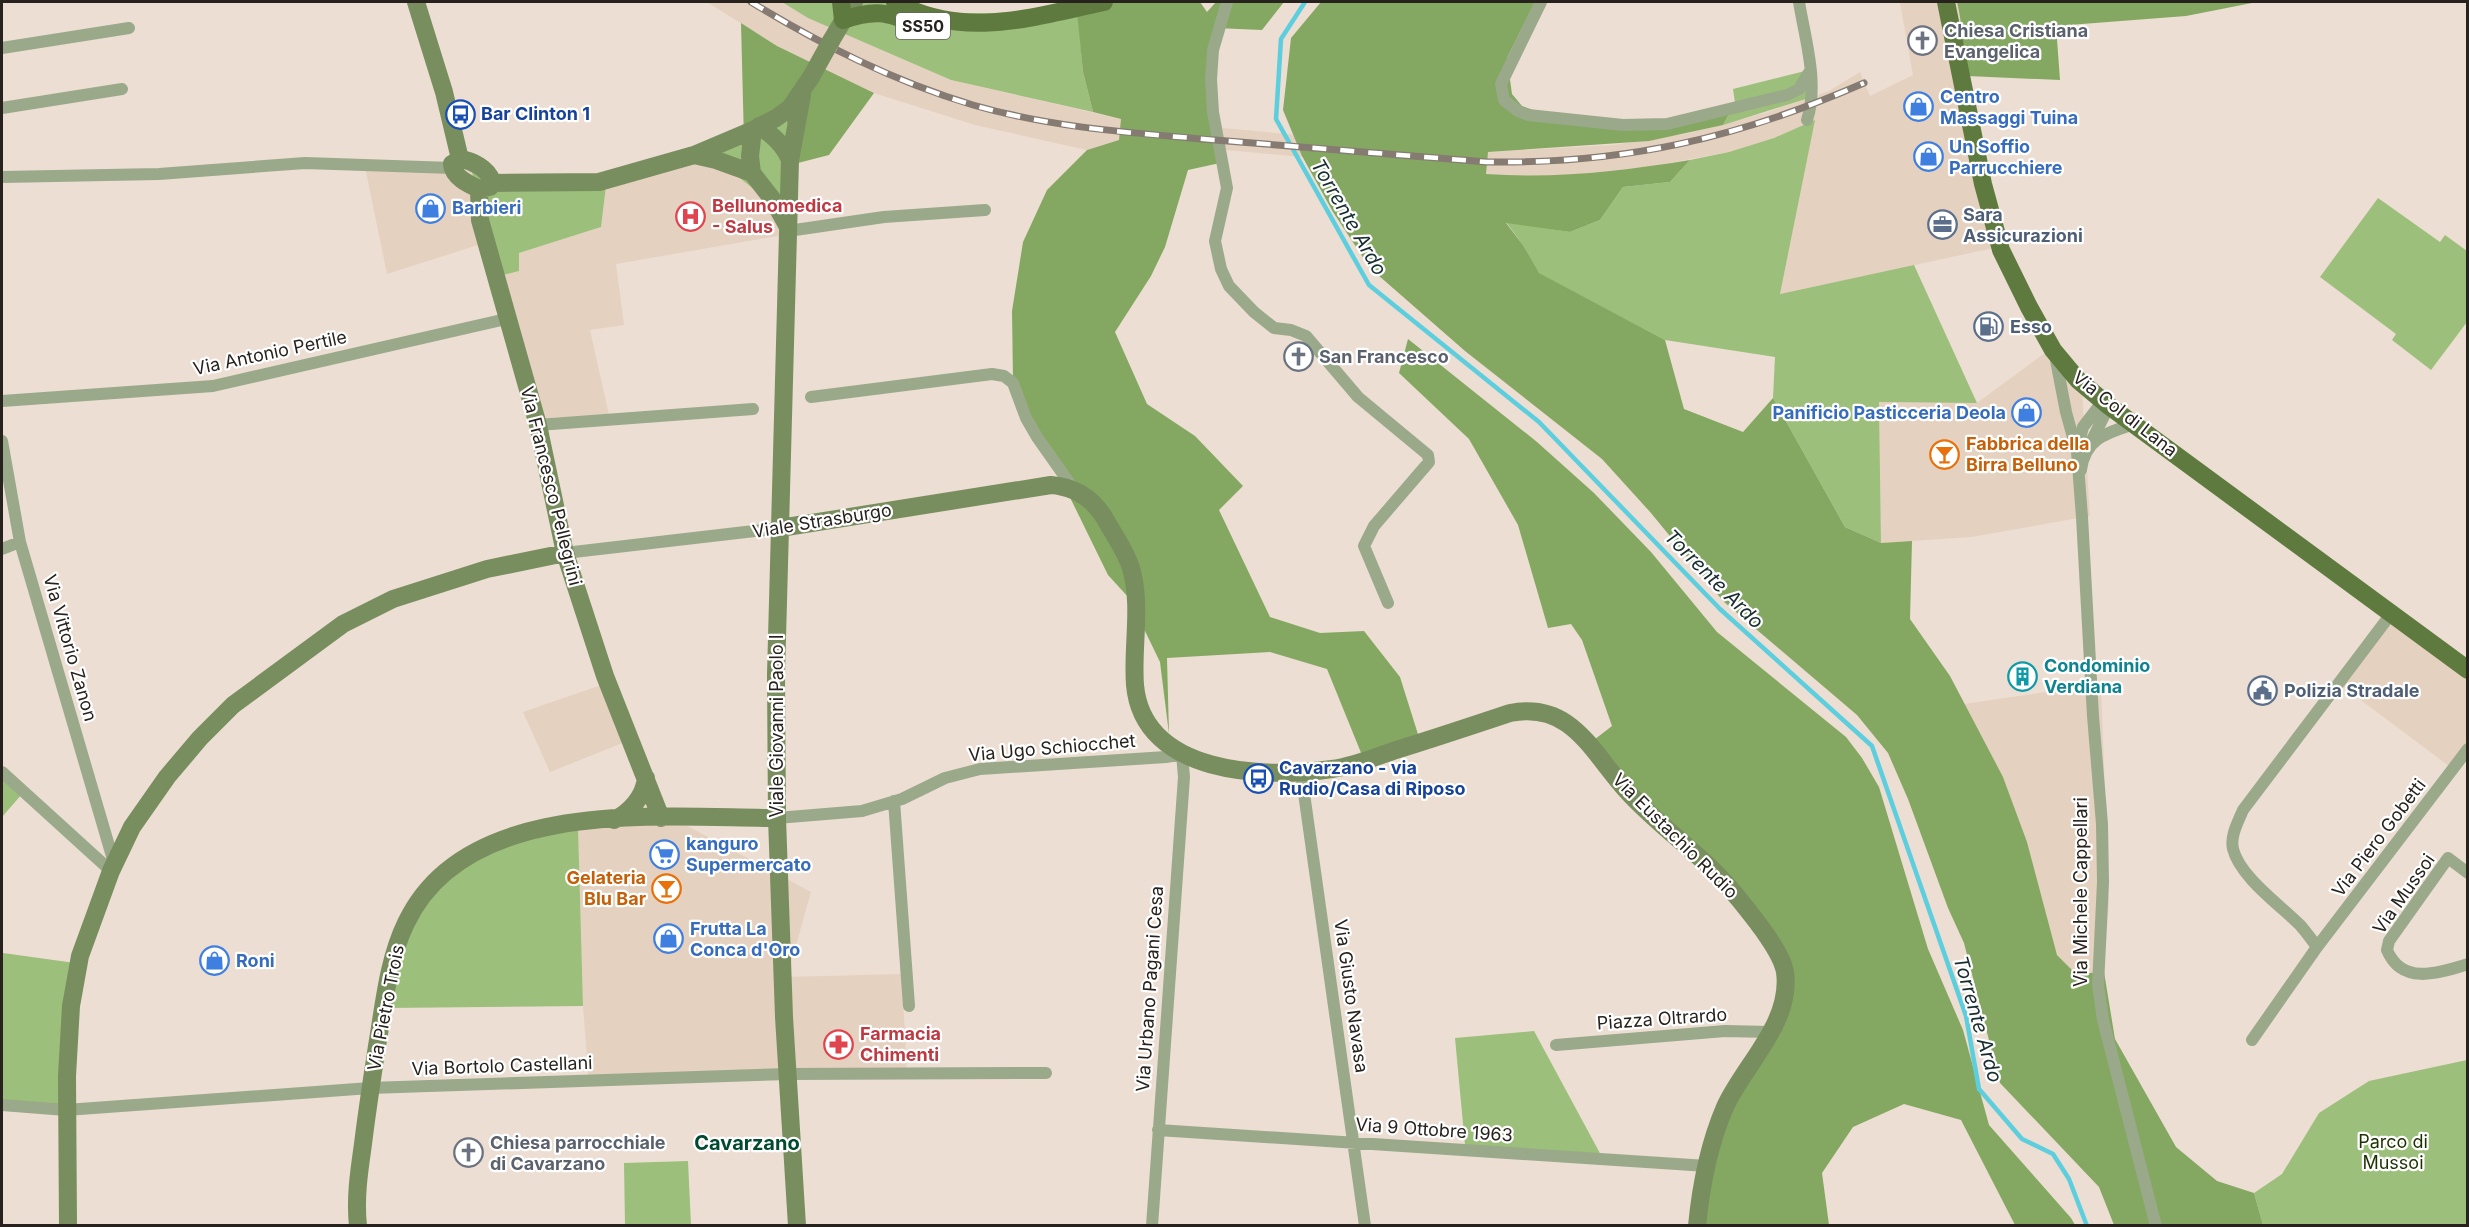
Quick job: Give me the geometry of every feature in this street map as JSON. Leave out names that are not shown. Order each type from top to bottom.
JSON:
[{"type":"main road","points":[[839,26],[841,2]]},
{"type":"main road","points":[[895,2],[940,19],[972,24],[1002,22],[1104,2]]},
{"type":"main road","name":"Via Col di Lana","points":[[1946,2],[1990,217],[2013,277],[2054,350],[2078,380],[2106,403],[2468,670]]},
{"type":"main road","name":"SS50","points":[[839,26],[865,12],[881,12],[935,31],[977,34],[1002,22]]},
{"type":"street","points":[[416,2],[444,92],[456,163]]},
{"type":"street","points":[[2,177],[159,174],[305,163],[456,163],[480,167],[489,174],[485,186],[599,182],[694,155],[756,128],[790,108],[807,85],[854,2]]},
{"type":"street","points":[[1227,2],[1213,50],[1210,79],[1213,112],[1227,188],[1215,242],[1221,269],[1229,286],[1254,312],[1274,328],[1291,330],[1306,336],[1358,397],[1428,455],[1429,462],[1374,526],[1364,546],[1388,603]]},
{"type":"street","points":[[1541,2],[1501,84],[1504,100],[1518,111],[1528,115],[1623,125],[1667,124],[1787,95],[1799,89],[1810,71]]},
{"type":"street","points":[[1799,2],[1810,71],[1812,105],[1807,120]]},
{"type":"street","points":[[2,48],[129,28]]},
{"type":"street","name":"Viale Giovanni Paolo I","points":[[797,1226],[777,818],[776,675],[789,160],[807,85]]},
{"type":"street","points":[[2,108],[122,88]]},
{"type":"street","points":[[756,128],[771,133],[782,146],[789,160]]},
{"type":"street","points":[[756,128],[750,156],[752,173],[773,200],[788,228],[884,217],[985,210]]},
{"type":"street","points":[[694,155],[752,173]]},
{"type":"street","name":"Via Francesco Pellegrini","points":[[485,186],[480,220],[506,319],[538,425],[566,554],[605,676],[661,818]]},
{"type":"street","name":"Via Antonio Pertile","points":[[2,401],[213,386],[506,319]]},
{"type":"street","name":"Via Michele Cappellari","points":[[2054,350],[2066,412],[2082,451],[2079,480],[2102,824],[2103,882],[2098,985],[2103,1020],[2156,1226]]},
{"type":"street","points":[[811,397],[992,374],[1004,376],[1013,383],[1026,418],[1037,437],[1076,492]]},
{"type":"street","points":[[2082,451],[2106,403]]},
{"type":"street","points":[[538,425],[753,409]]},
{"type":"street","points":[[2082,451],[2094,440],[2107,433],[2134,424]]},
{"type":"street","name":"Via Vittorio Zanon","points":[[2,441],[20,542],[113,867]]},
{"type":"street","name":"Viale Strasburgo","points":[[566,554],[780,528],[1051,485],[1076,492]]},
{"type":"street","name":"Via Eustachio Rudio","points":[[1076,492],[1094,502],[1127,558],[1136,600],[1135,677],[1138,702],[1142,714],[1153,731],[1182,754],[1202,763],[1229,769],[1301,772],[1349,765],[1519,711],[1538,710],[1564,721],[1581,736],[1639,804],[1690,847],[1719,876],[1774,948],[1781,960],[1785,981],[1781,1004],[1771,1032],[1733,1092],[1719,1125],[1707,1166],[1697,1226]]},
{"type":"street","points":[[2,549],[20,542]]},
{"type":"street","points":[[68,1226],[66,1110],[71,1006],[78,966],[113,867],[132,827],[167,777],[200,738],[233,705],[343,624],[393,599],[455,579],[487,569],[566,554]]},
{"type":"street","points":[[2317,947],[2240,863],[2233,848],[2234,833],[2243,810],[2253,795],[2391,614]]},
{"type":"street","name":"Via Piero Gobetti","points":[[2252,1040],[2317,947],[2468,749]]},
{"type":"street","name":"Via Ugo Schiocchet","points":[[777,818],[862,811],[894,801],[945,778],[980,770],[1182,754]]},
{"type":"street","name":"Via Urbano Pagani Cesa","points":[[1152,1226],[1184,777],[1182,754]]},
{"type":"street","points":[[2,772],[113,867]]},
{"type":"street","name":"Via Giusto Navasa","points":[[1301,772],[1365,1226]]},
{"type":"street","points":[[612,820],[625,814],[638,800],[644,790],[646,778]]},
{"type":"street","points":[[894,801],[909,1006]]},
{"type":"street","name":"Via Pietro Trois","points":[[358,1226],[357,1186],[370,1088],[387,986],[398,940],[416,905],[442,875],[456,862],[475,851],[525,832],[554,825],[661,818],[777,818]]},
{"type":"street","name":"Via Mussoi","points":[[2468,873],[2448,858],[2388,941],[2387,950],[2397,965],[2415,974],[2434,974],[2468,964]]},
{"type":"street","name":"Piazza Oltrardo","points":[[1556,1045],[1725,1031],[1771,1032]]},
{"type":"street","name":"Via Bortolo Castellani","points":[[2,1105],[66,1110],[370,1088],[788,1074],[1046,1073]]},
{"type":"street","name":"Via 9 Ottobre 1963","points":[[1158,1130],[1707,1166]]},
{"type":"shaded area","points":[[707,2],[782,2],[809,18],[951,80],[1121,119],[1488,152],[1613,145],[1685,134],[1768,112],[1829,91],[1860,72],[1870,96],[1913,75],[1900,3],[1957,2],[1962,22],[1962,44],[2003,246],[1780,294],[1814,121],[1774,138],[1729,152],[1652,166],[1573,175],[1528,177],[1119,140],[1087,150],[975,125],[874,93],[777,46]]},
{"type":"shaded area","points":[[708,153],[775,206],[789,234],[616,264],[624,325],[590,330],[611,424],[534,430],[490,278],[519,253],[601,227],[606,186]]},
{"type":"shaded area","points":[[364,162],[472,171],[481,244],[387,274]]},
{"type":"shaded area","points":[[2057,344],[2081,375],[2090,516],[1971,537],[1881,543],[1879,402],[1977,403]]},
{"type":"shaded area","points":[[2388,607],[2467,666],[2467,741],[2449,766],[2334,680]]},
{"type":"shaded area","points":[[610,682],[635,738],[550,772],[523,712]]},
{"type":"shaded area","points":[[2101,684],[2109,903],[2104,972],[2076,974],[2057,955],[2027,842],[2003,777],[1964,704]]},
{"type":"shaded area","points":[[665,814],[811,892],[787,977],[902,974],[907,1077],[589,1084],[583,1006],[578,826]]},
{"type":"green space","points":[[782,2],[906,2],[930,13],[1018,13],[1077,3],[1083,72],[1093,112],[951,80],[808,18]]},
{"type":"green space","points":[[1076,2],[1200,2],[1207,12],[1216,2],[1284,2],[1262,30],[1216,28],[1209,68],[1220,163],[1188,170],[1165,247],[1151,276],[1115,332],[1147,404],[1195,436],[1243,486],[1219,510],[1270,617],[1320,633],[1364,631],[1400,677],[1422,747],[1366,765],[1327,669],[1270,652],[1167,658],[1169,734],[1160,662],[1129,598],[1108,575],[1013,381],[1012,311],[1023,242],[1047,190],[1087,150],[1119,140],[1121,119],[1093,112],[1083,72]]},
{"type":"green space","points":[[1321,2],[1535,2],[1507,58],[1512,94],[1522,106],[1533,110],[1613,120],[1668,119],[1735,103],[1723,125],[1649,141],[1488,152],[1486,174],[1589,173],[1690,160],[1670,182],[1623,187],[1600,220],[1570,232],[1506,223],[1523,245],[1539,273],[1665,340],[1684,409],[1743,432],[1773,398],[1845,527],[1881,543],[1912,541],[1910,619],[1950,676],[2003,777],[2027,842],[2057,955],[2076,974],[2104,972],[2115,1039],[2176,1147],[2217,1181],[2254,1193],[2263,1225],[2114,1225],[2099,1187],[2000,1083],[1964,943],[1948,908],[1908,799],[1888,753],[1857,715],[1723,601],[1651,513],[1602,459],[1465,351],[1370,268],[1333,212],[1302,156],[1283,110],[1291,38]]},
{"type":"green space","points":[[1957,2],[2257,2],[2186,16],[2056,26],[2060,80],[1967,76]]},
{"type":"green space","points":[[741,23],[777,46],[874,93],[829,155],[794,164],[786,116],[744,141]]},
{"type":"green space","points":[[1805,71],[1809,98],[1723,125],[1735,103],[1733,89]]},
{"type":"green space","points":[[786,115],[794,164],[775,206],[708,153]]},
{"type":"green space","points":[[1815,120],[1780,294],[1914,265],[1977,403],[1879,402],[1881,543],[1845,527],[1773,398],[1775,357],[1665,340],[1538,273],[1523,245],[1506,222],[1570,232],[1600,220],[1623,187],[1670,182],[1690,160],[1729,152],[1774,138]]},
{"type":"green space","points":[[472,171],[606,186],[601,227],[519,253],[519,271],[490,278],[481,244]]},
{"type":"green space","points":[[2378,198],[2440,242],[2445,235],[2467,251],[2467,322],[2431,370],[2392,340],[2396,334],[2320,277]]},
{"type":"green space","points":[[1408,339],[1537,442],[1594,493],[1651,552],[1717,632],[1846,737],[1862,758],[1879,787],[1928,949],[1963,1030],[1989,1125],[2075,1225],[2015,1225],[1961,1120],[1904,1104],[1853,1127],[1822,1173],[1829,1225],[1700,1225],[1723,1120],[1787,996],[1779,964],[1707,867],[1590,743],[1612,726],[1582,640],[1571,624],[1548,628],[1518,525],[1469,439],[1399,373]]},
{"type":"green space","points":[[2,774],[22,794],[2,817]]},
{"type":"green space","points":[[578,826],[583,1006],[387,1008],[404,916],[502,834]]},
{"type":"green space","points":[[3,953],[75,963],[62,1105],[2,1100]]},
{"type":"green space","points":[[1534,1031],[1602,1157],[1465,1145],[1455,1038]]},
{"type":"green space","name":"Parco di Mussoi","points":[[2467,1060],[2467,1225],[2263,1225],[2254,1193],[2282,1174],[2319,1113],[2369,1081]]},
{"type":"green space","points":[[688,1161],[691,1225],[625,1225],[624,1163]]},
{"type":"waterway","name":"Torrente Ardo","points":[[1305,2],[1281,39],[1276,119],[1369,285],[1539,422],[1720,609],[1872,746],[1966,1016],[1979,1089],[2022,1139],[2053,1154],[2069,1179],[2087,1226]]},
{"type":"railway","points":[[751,2],[804,33],[886,73],[943,95],[1003,113],[1124,132],[1487,162],[1586,158],[1680,144],[1771,119],[1864,83]]},
{"type":"place","name":"Chiesa Cristiana Evangelica","points":[[1923,41]]},
{"type":"place","name":"Centro Massaggi Tuina","points":[[1919,107]]},
{"type":"place","name":"Bar Clinton 1","points":[[460,114]]},
{"type":"place","name":"Un Soffio Parrucchiere","points":[[1928,157]]},
{"type":"place","name":"Barbieri","points":[[431,208]]},
{"type":"place","name":"Bellunomedica - Salus","points":[[691,216]]},
{"type":"place","name":"Sara Assicurazioni","points":[[1942,225]]},
{"type":"place","name":"Esso","points":[[1989,327]]},
{"type":"place","name":"San Francesco","points":[[1298,357]]},
{"type":"place","name":"Panificio Pasticceria Deola","points":[[2027,413]]},
{"type":"place","name":"Fabbrica della Birra Belluno","points":[[1945,454]]},
{"type":"place","name":"Condominio Verdiana","points":[[2023,676]]},
{"type":"place","name":"Polizia Stradale","points":[[2263,691]]},
{"type":"place","name":"Cavarzano - via Rudio/Casa di Riposo","points":[[1258,778]]},
{"type":"place","name":"kanguro Supermercato","points":[[665,854]]},
{"type":"place","name":"Gelateria Blu Bar","points":[[667,888]]},
{"type":"place","name":"Frutta La Conca d'Oro","points":[[669,939]]},
{"type":"place","name":"Roni","points":[[215,961]]},
{"type":"place","name":"Farmacia Chimenti","points":[[839,1044]]},
{"type":"place","name":"Chiesa parrocchiale di Cavarzano","points":[[469,1153]]},
{"type":"district","name":"Cavarzano","points":[[747,1143]]}]
